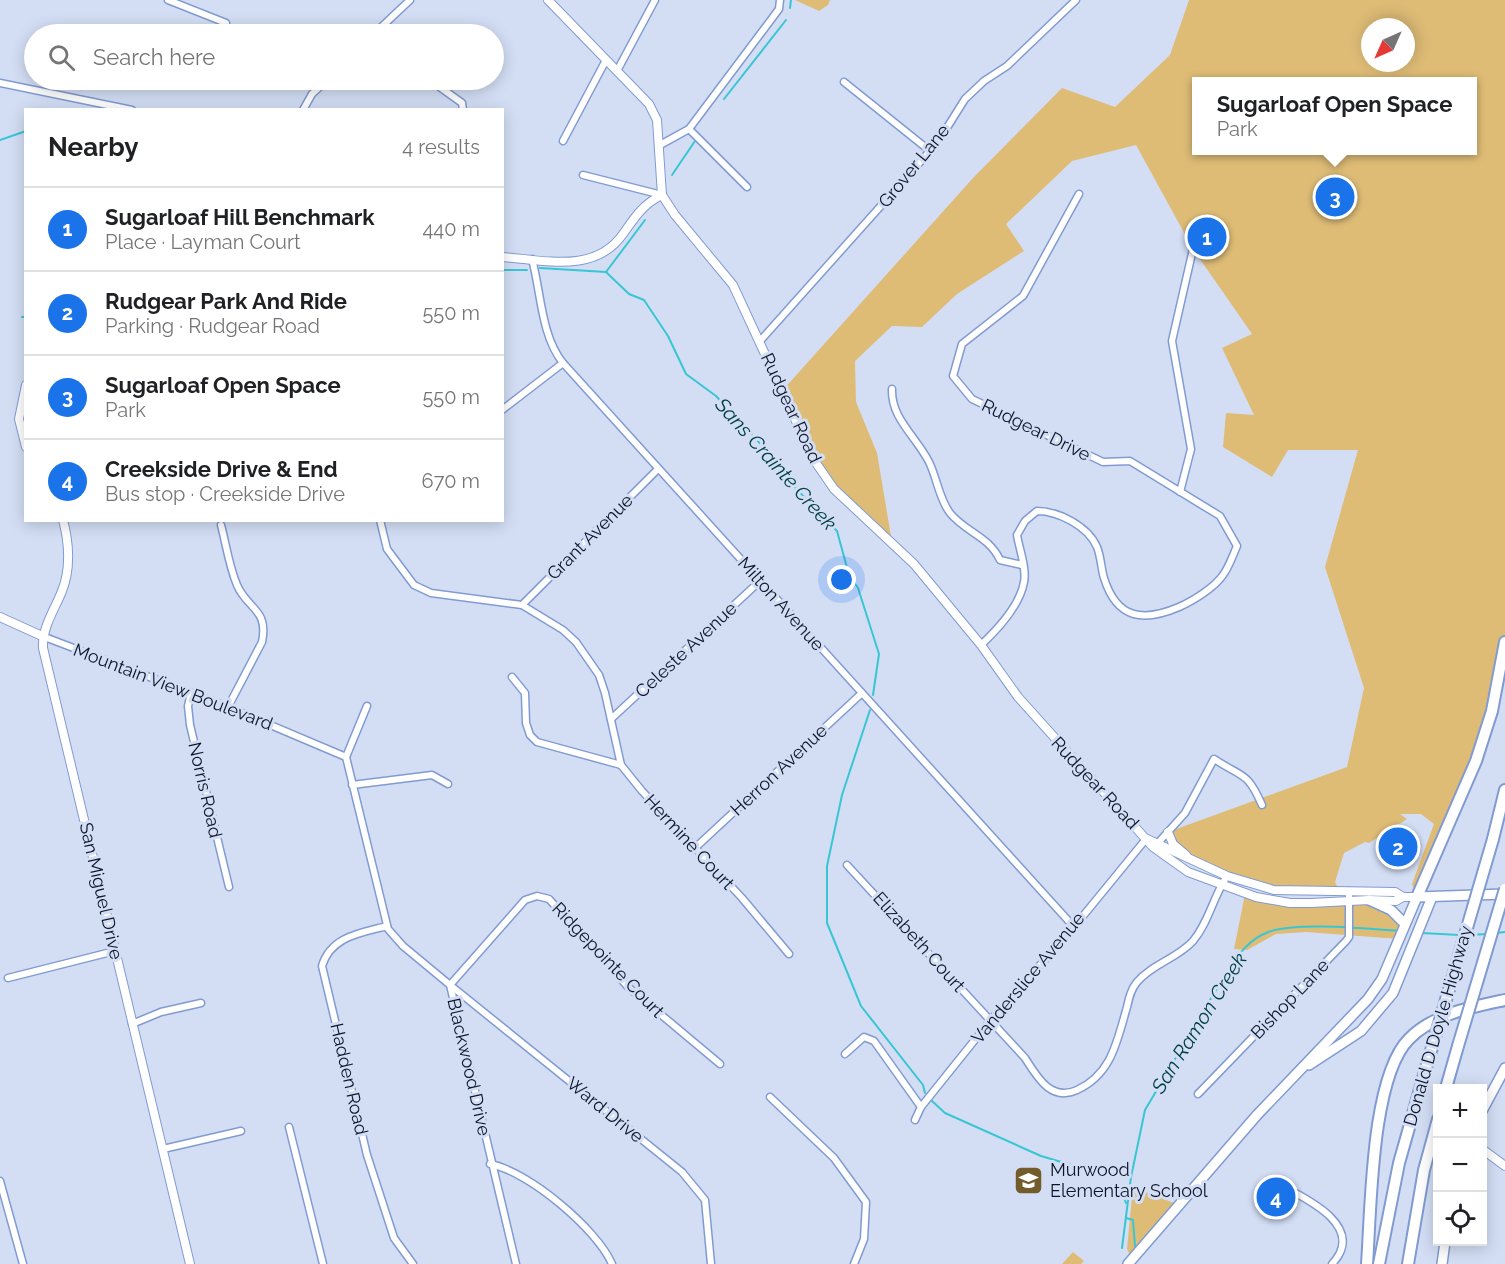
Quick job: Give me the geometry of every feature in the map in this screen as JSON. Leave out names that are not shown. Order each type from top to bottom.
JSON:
[{"type":"highway","points":[[1417,897],[1476,761],[1492,711],[1505,642]]},
{"type":"highway","name":"Donald D Doyle Highway","points":[[1379,1264],[1399,1163],[1493,839],[1505,790]]},
{"type":"highway","name":"Donald D Doyle Highway","points":[[1447,1084],[1505,889]]},
{"type":"highway","points":[[1367,1264],[1378,1134],[1386,1085],[1398,1051],[1424,1026],[1441,1017],[1502,1002]]},
{"type":"highway","name":"Donald D Doyle Highway","points":[[1408,1264],[1420,1189],[1433,1135]]},
{"type":"main road","name":"Rudgear Road","points":[[1417,897],[1505,894]]},
{"type":"main road","points":[[1371,896],[1391,910],[1405,924]]},
{"type":"main road","points":[[1128,1264],[1257,1115],[1368,999],[1382,979],[1417,897]]},
{"type":"main road","points":[[1297,1073],[1361,1031],[1393,993],[1432,897]]},
{"type":"main road","points":[[1487,1102],[1505,1068]]},
{"type":"main road","points":[[1442,1264],[1444,1246]]},
{"type":"street","points":[[168,0],[226,23]]},
{"type":"street","points":[[385,24],[410,0]]},
{"type":"street","points":[[548,0],[650,104],[657,120],[662,195]]},
{"type":"street","points":[[617,71],[655,0]]},
{"type":"street","points":[[660,145],[689,129],[779,9],[780,0]]},
{"type":"street","name":"Grover Lane","points":[[760,341],[930,151],[965,99],[984,81],[1007,66],[1076,0]]},
{"type":"street","points":[[563,141],[606,60]]},
{"type":"street","points":[[844,82],[930,151]]},
{"type":"street","points":[[0,83],[24,88]]},
{"type":"street","points":[[34,90],[122,108]]},
{"type":"street","points":[[304,108],[316,90]]},
{"type":"street","points":[[444,90],[462,103],[463,108]]},
{"type":"street","points":[[689,129],[747,187]]},
{"type":"street","points":[[583,175],[662,195]]},
{"type":"street","name":"Rudgear Drive","points":[[981,645],[993,634],[1017,599],[1025,581],[1017,535],[1025,521],[1037,511],[1050,511],[1071,521],[1087,534],[1096,546],[1104,580],[1112,597],[1131,614],[1142,617],[1156,617],[1189,603],[1223,576],[1237,546],[1220,516],[1130,461],[1103,462],[972,399],[953,376],[962,344],[1023,296],[1079,194]]},
{"type":"street","points":[[504,257],[583,262],[603,255],[622,236],[643,207],[662,195]]},
{"type":"street","name":"Rudgear Road","points":[[662,195],[675,215],[733,285],[814,460],[834,489],[914,564],[981,645],[1018,697],[1153,847],[1188,872],[1256,897],[1290,903],[1349,902],[1371,896]]},
{"type":"street","points":[[1180,492],[1191,449],[1172,340],[1193,249]]},
{"type":"street","name":"Milton Avenue","points":[[532,259],[548,334],[556,354],[563,363],[1074,927]]},
{"type":"street","points":[[504,408],[563,363]]},
{"type":"street","points":[[892,388],[893,407],[928,460],[945,504],[952,515],[992,545],[1000,560],[1022,565]]},
{"type":"street","points":[[24,395],[19,419],[24,439]]},
{"type":"street","name":"Grant Avenue","points":[[522,605],[658,469]]},
{"type":"street","points":[[42,636],[67,575],[67,540],[63,522]]},
{"type":"street","points":[[381,522],[393,559],[405,576],[422,590],[522,605]]},
{"type":"street","points":[[220,525],[235,582],[244,597],[261,616],[264,631],[262,642],[228,707]]},
{"type":"street","name":"Celeste Avenue","points":[[612,719],[759,581]]},
{"type":"street","name":"Hermine Court","points":[[522,605],[563,630],[576,642],[599,675],[612,719],[621,765],[789,954]]},
{"type":"street","name":"Mountain View Boulevard","points":[[0,617],[42,636],[228,707],[346,757]]},
{"type":"street","name":"San Miguel Drive","points":[[42,636],[190,1264]]},
{"type":"street","points":[[512,676],[525,693],[526,723],[530,735],[537,742],[621,765]]},
{"type":"street","name":"Norris Road","points":[[191,693],[188,706],[190,725],[229,887]]},
{"type":"street","name":"Herron Avenue","points":[[695,848],[862,693]]},
{"type":"street","points":[[346,757],[367,706]]},
{"type":"street","name":"Blackwood Drive","points":[[346,757],[387,926],[394,938],[450,985],[490,1164],[516,1264]]},
{"type":"street","points":[[1158,843],[1185,813],[1215,759],[1239,772],[1252,783],[1262,805]]},
{"type":"street","points":[[352,785],[432,775],[448,784]]},
{"type":"street","points":[[1168,832],[1173,844],[1192,860]]},
{"type":"street","name":"Rudgear Road","points":[[1146,839],[1227,876],[1274,890],[1348,891],[1396,901],[1403,897],[1417,897]]},
{"type":"street","name":"Vanderslice Avenue","points":[[915,1120],[921,1107],[990,1021],[1074,927],[1146,839]]},
{"type":"street","name":"Elizabeth Court","points":[[847,865],[936,958],[1025,1058],[1046,1088],[1057,1093],[1069,1094],[1089,1084],[1103,1072],[1110,1060],[1130,993],[1137,981],[1191,943],[1202,928],[1227,876]]},
{"type":"street","name":"Bishop Lane","points":[[1198,1094],[1349,936],[1348,891]]},
{"type":"street","name":"Ridgepointe Court","points":[[450,985],[525,900],[537,896],[549,899],[628,987],[720,1064]]},
{"type":"street","name":"Hadden Road","points":[[387,926],[335,944],[322,966],[367,1155],[394,1238],[413,1264]]},
{"type":"street","points":[[8,978],[115,951]]},
{"type":"street","name":"Ward Drive","points":[[450,985],[682,1172],[705,1200],[711,1264]]},
{"type":"street","points":[[132,1024],[160,1012],[201,1004]]},
{"type":"street","points":[[845,1053],[864,1037],[874,1041],[921,1107]]},
{"type":"street","points":[[770,1097],[834,1158],[866,1202],[864,1239],[854,1264]]},
{"type":"street","points":[[289,1127],[323,1264]]},
{"type":"street","points":[[163,1149],[242,1131]]},
{"type":"street","points":[[1487,1153],[1505,1166]]},
{"type":"street","points":[[490,1164],[507,1167],[571,1213],[594,1233],[612,1264]]},
{"type":"street","points":[[0,1181],[23,1264]]},
{"type":"street","points":[[1282,1186],[1322,1208],[1334,1219],[1343,1245],[1342,1252],[1332,1264]]},
{"type":"shaded area","points":[[795,0],[830,0],[828,5],[819,11]]},
{"type":"shaded area","points":[[1189,0],[1505,0],[1505,642],[1492,711],[1417,897],[1412,884],[1434,824],[1421,814],[1400,814],[1407,819],[1369,843],[1365,842],[1344,853],[1335,882],[1340,892],[1274,890],[1192,860],[1173,844],[1168,832],[1347,767],[1364,688],[1325,567],[1358,450],[1288,450],[1272,477],[1223,447],[1226,413],[1254,415],[1222,348],[1252,334],[1193,249],[1136,145],[1072,161],[1006,224],[1024,251],[957,294],[922,327],[892,326],[855,361],[856,402],[877,453],[892,542],[857,513],[814,460],[782,391],[973,178],[1062,88],[1115,107],[1170,55]]},
{"type":"shaded area","points":[[1245,894],[1290,903],[1369,900],[1405,924],[1399,939],[1306,932],[1276,934],[1247,950],[1234,949]]},
{"type":"shaded area","points":[[1133,1187],[1179,1205],[1132,1259],[1127,1249]]},
{"type":"shaded area","points":[[1073,1252],[1084,1261],[1081,1264],[1062,1264]]},
{"type":"waterway","name":"Sans Crainte Creek","points":[[790,8],[791,0]]},
{"type":"waterway","name":"Sans Crainte Creek","points":[[724,99],[786,20]]},
{"type":"waterway","name":"Sans Crainte Creek","points":[[0,140],[24,132]]},
{"type":"waterway","name":"Sans Crainte Creek","points":[[672,175],[695,141]]},
{"type":"waterway","name":"Sans Crainte Creek","points":[[606,272],[645,220]]},
{"type":"waterway","name":"Sans Crainte Creek","points":[[540,268],[606,272],[629,294],[644,300],[668,336],[686,374],[716,396],[767,451],[785,477],[837,531],[849,575],[858,588],[879,654],[873,695]]},
{"type":"waterway","name":"Sans Crainte Creek","points":[[504,270],[527,270]]},
{"type":"waterway","name":"Sans Crainte Creek","points":[[870,710],[842,795],[827,866],[827,923],[861,1006],[923,1085],[925,1093]]},
{"type":"waterway","name":"San Ramon Creek","points":[[1122,1248],[1131,1177],[1145,1110],[1229,968],[1249,943],[1266,933],[1294,927],[1400,931]]},
{"type":"waterway","name":"San Ramon Creek","points":[[1496,933],[1505,932]]},
{"type":"waterway","name":"San Ramon Creek","points":[[1421,933],[1460,935]]},
{"type":"waterway","name":"San Ramon Creek","points":[[1469,935],[1487,934]]},
{"type":"waterway","name":"Sans Crainte Creek","points":[[932,1101],[945,1113],[1041,1156],[1105,1175]]},
{"type":"waterway","name":"Sans Crainte Creek","points":[[1121,1189],[1126,1203]]},
{"type":"waterway","name":"San Ramon Creek","points":[[1126,1218],[1133,1220],[1135,1246]]},
{"type":"place","name":"Sugarloaf Open Space","points":[[1335,197]]},
{"type":"place","name":"Sugarloaf Hill Benchmark","points":[[1207,237]]},
{"type":"place","name":"Rudgear Park And Ride","points":[[1398,847]]},
{"type":"place","name":"Murwood Elementary School","points":[[1029,1180]]},
{"type":"place","name":"Creekside Drive & End","points":[[1276,1197]]}]
